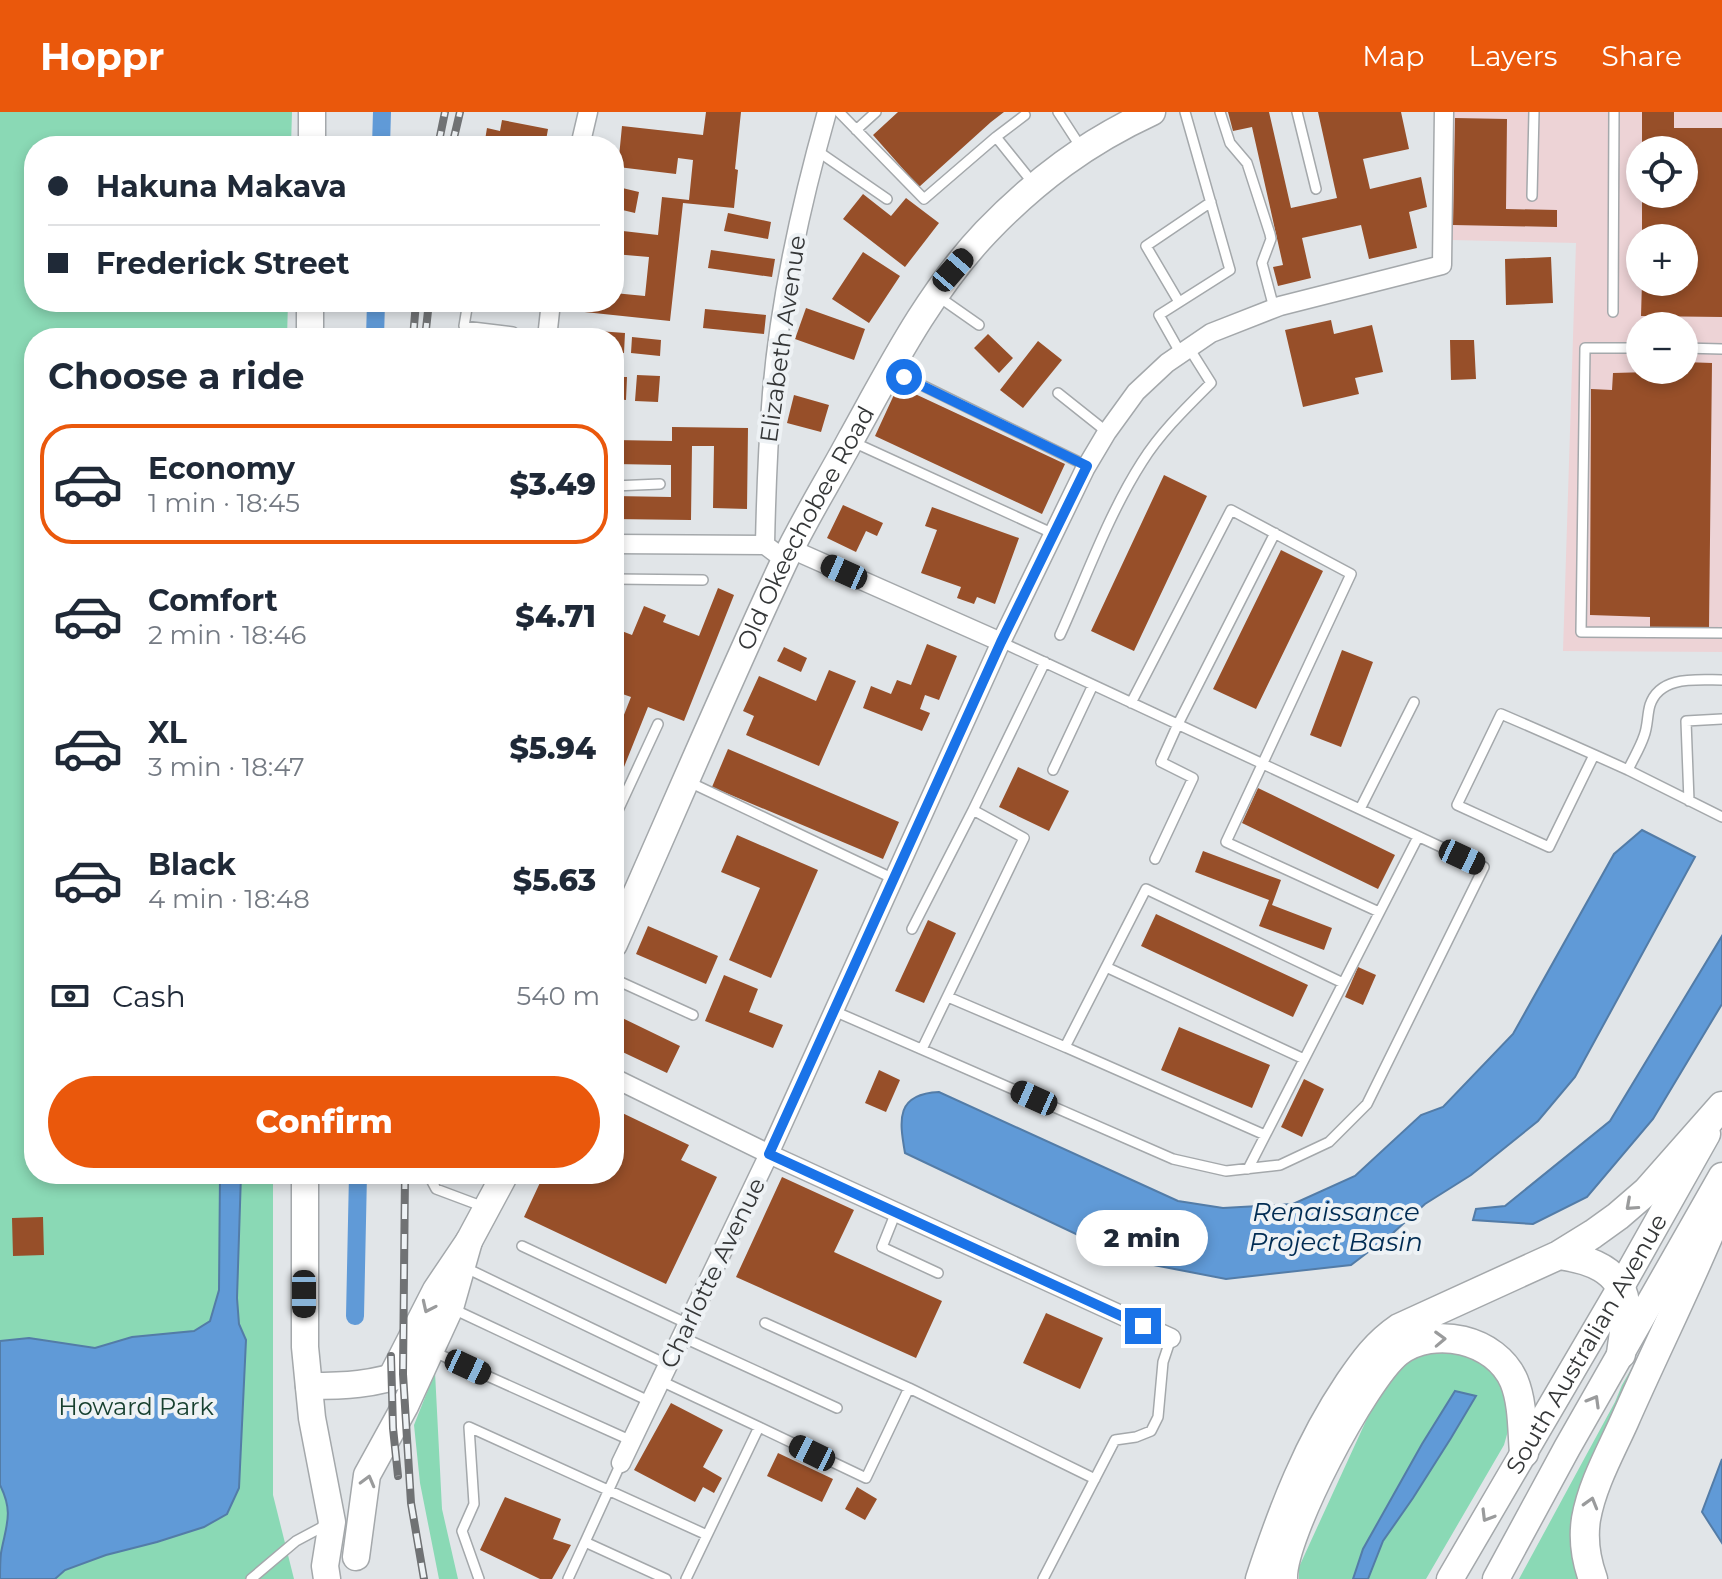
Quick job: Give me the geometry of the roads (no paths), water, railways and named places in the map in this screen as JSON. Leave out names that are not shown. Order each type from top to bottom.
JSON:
[{"type":"main road","points":[[1260,1579],[1288,1497],[1336,1402],[1383,1339],[1399,1328],[1559,1255],[1618,1216],[1647,1191],[1722,1106]]},
{"type":"main road","points":[[1593,1579],[1585,1546],[1586,1520],[1594,1492],[1722,1204]]},
{"type":"main road","points":[[1559,1255],[1591,1263],[1622,1285],[1626,1311],[1621,1354]]},
{"type":"main road","points":[[1283,1579],[1288,1549],[1318,1478],[1358,1403],[1399,1351],[1413,1343],[1448,1337],[1479,1346],[1504,1365],[1519,1395],[1524,1453]]},
{"type":"street","points":[[582,136],[588,112]]},
{"type":"street","name":"Elizabeth Avenue","points":[[780,551],[768,451],[772,390],[795,238],[827,112]]},
{"type":"street","name":"Old Okeechobee Road","points":[[624,922],[687,781],[780,551],[850,441],[911,330],[953,270],[985,233],[1035,186],[1082,149],[1152,112]]},
{"type":"street","name":"Charlotte Avenue","points":[[621,1463],[769,1154],[1001,642],[1087,466],[1107,432],[1136,392],[1167,363],[1211,333],[1274,308],[1442,265],[1444,112]]},
{"type":"street","points":[[307,113],[310,136]]},
{"type":"street","points":[[624,544],[780,551],[1001,642]]},
{"type":"street","points":[[624,1083],[769,1154],[1171,1338]]},
{"type":"street","name":"South Australian Avenue","points":[[1450,1579],[1622,1285],[1722,1106]]},
{"type":"street","name":"South Australian Avenue","points":[[1496,1579],[1722,1176]]},
{"type":"street","points":[[305,1184],[305,1347],[312,1418],[332,1522],[358,1568]]},
{"type":"street","points":[[391,1378],[436,1290],[469,1241],[500,1184]]},
{"type":"street","points":[[358,1568],[367,1475],[450,1308],[469,1241]]},
{"type":"street","points":[[309,1386],[362,1384],[391,1378],[428,1357]]},
{"type":"street","points":[[327,1579],[325,1566],[332,1522]]},
{"type":"lane","points":[[839,112],[924,199],[1025,115]]},
{"type":"lane","points":[[856,130],[876,112]]},
{"type":"lane","points":[[1058,112],[1082,149]]},
{"type":"lane","points":[[1060,635],[1116,509],[1142,461],[1174,419],[1211,383],[1159,315],[1230,270],[1185,112]]},
{"type":"lane","points":[[1220,112],[1230,143],[1247,163],[1270,234],[1262,263],[1274,308]]},
{"type":"lane","points":[[1297,112],[1316,189]]},
{"type":"lane","points":[[1532,196],[1534,112]]},
{"type":"lane","points":[[1613,312],[1614,112]]},
{"type":"lane","points":[[996,137],[1035,186]]},
{"type":"lane","points":[[816,150],[887,199]]},
{"type":"lane","points":[[1179,302],[1146,246],[1211,202]]},
{"type":"lane","points":[[937,295],[979,325]]},
{"type":"lane","points":[[466,312],[464,326],[480,328]]},
{"type":"lane","points":[[1626,348],[1585,348],[1581,632],[1722,633]]},
{"type":"lane","points":[[1698,348],[1722,349]]},
{"type":"lane","points":[[889,369],[1087,466]]},
{"type":"lane","points":[[1058,393],[1107,432]]},
{"type":"lane","points":[[850,441],[1054,534]]},
{"type":"lane","points":[[624,486],[660,484]]},
{"type":"lane","points":[[1131,703],[1231,510],[1351,574],[1226,842],[1379,912]]},
{"type":"lane","points":[[1155,859],[1193,778],[1161,762],[1275,533]]},
{"type":"lane","points":[[624,579],[703,580]]},
{"type":"lane","points":[[834,1011],[1173,1159],[1226,1171],[1280,1165],[1329,1142],[1367,1104],[1484,867],[1001,642]]},
{"type":"lane","points":[[912,929],[1045,662]]},
{"type":"lane","points":[[1628,770],[1645,734],[1649,709],[1659,691],[1677,681],[1722,680]]},
{"type":"lane","points":[[1053,770],[1093,685]]},
{"type":"lane","points":[[1360,809],[1414,702]]},
{"type":"lane","points":[[1594,755],[1549,847],[1457,805],[1501,714],[1594,755],[1628,770],[1722,817]]},
{"type":"lane","points":[[1689,801],[1686,721],[1722,719]]},
{"type":"lane","points":[[624,797],[658,724]]},
{"type":"lane","points":[[687,781],[894,879]]},
{"type":"lane","points":[[922,1049],[1024,838],[973,810]]},
{"type":"lane","points":[[1248,1169],[1418,837]]},
{"type":"lane","points":[[1065,1047],[1146,889],[1343,983]]},
{"type":"lane","points":[[1106,967],[1304,1059]]},
{"type":"lane","points":[[624,984],[693,1015]]},
{"type":"lane","points":[[948,997],[1265,1135]]},
{"type":"lane","points":[[433,1184],[436,1189],[487,1208]]},
{"type":"lane","points":[[896,1212],[882,1247],[938,1273]]},
{"type":"lane","points":[[522,1246],[837,1408]]},
{"type":"lane","points":[[462,1267],[665,1373],[759,1427],[866,1478],[909,1388]]},
{"type":"lane","points":[[450,1308],[651,1402]]},
{"type":"lane","points":[[765,1323],[909,1388],[1095,1479]]},
{"type":"lane","points":[[1043,1579],[1115,1440],[1151,1431],[1158,1417],[1163,1362],[1171,1338]]},
{"type":"lane","points":[[428,1357],[632,1441]]},
{"type":"lane","points":[[479,1579],[462,1531],[474,1504],[469,1427],[707,1535]]},
{"type":"lane","points":[[686,1579],[759,1427]]},
{"type":"lane","points":[[568,1579],[621,1463]]},
{"type":"lane","points":[[251,1579],[296,1541],[332,1522]]},
{"type":"lane","points":[[585,1542],[666,1579]]},
{"type":"water","name":"Renaissance Project Basin","points":[[1642,830],[1695,857],[1575,1077],[1538,1121],[1471,1175],[1425,1204],[1351,1265],[1226,1279],[1133,1261],[905,1153],[902,1129],[904,1110],[915,1098],[939,1092],[1178,1201],[1223,1208],[1293,1204],[1355,1176],[1421,1115],[1443,1107],[1513,1034],[1614,854]]},
{"type":"water","points":[[1722,936],[1722,1004],[1653,1119],[1587,1197],[1533,1224],[1473,1220],[1476,1209],[1505,1206],[1610,1121]]},
{"type":"water","points":[[220,1184],[241,1184],[237,1298],[239,1324],[246,1340],[239,1488],[227,1514],[204,1527],[65,1570],[55,1579],[0,1579],[8,1511],[0,1485],[0,1341],[29,1338],[95,1348],[132,1337],[194,1331],[210,1321],[219,1290]]},
{"type":"water","points":[[1455,1391],[1476,1396],[1383,1541],[1368,1579],[1353,1579],[1363,1549]]},
{"type":"water","points":[[1722,1459],[1722,1543],[1702,1512]]},
{"type":"waterway","points":[[381,136],[382,112]]},
{"type":"waterway","points":[[375,328],[376,312]]},
{"type":"waterway","points":[[355,1316],[358,1184]]},
{"type":"railway","points":[[440,136],[445,112]]},
{"type":"railway","points":[[454,136],[460,112]]},
{"type":"railway","points":[[414,328],[415,312]]},
{"type":"railway","points":[[426,328],[428,312]]},
{"type":"railway","points":[[405,1184],[403,1374],[411,1503],[424,1579]]},
{"type":"railway","points":[[391,1356],[398,1476]]},
{"type":"park label","name":"Howard Park","points":[[136,1407]]}]
